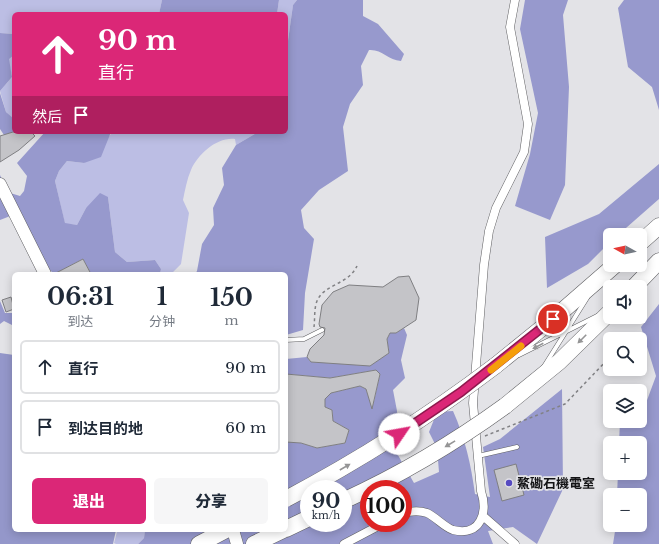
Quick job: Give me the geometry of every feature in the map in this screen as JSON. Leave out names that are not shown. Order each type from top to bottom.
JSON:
[{"type":"highway","points":[[647,237],[659,226]]},
{"type":"highway","points":[[641,280],[659,262]]},
{"type":"highway","points":[[288,498],[386,442],[434,411],[498,364],[607,272]]},
{"type":"highway","points":[[352,496],[430,456],[466,434],[539,379],[603,318]]},
{"type":"highway","points":[[288,528],[300,522]]},
{"type":"highway","points":[[199,544],[222,532]]},
{"type":"highway","points":[[254,544],[279,532]]},
{"type":"street","points":[[412,512],[427,513],[453,530],[470,530],[478,524],[483,516],[485,505],[476,440],[473,403],[484,265],[489,231],[496,208],[524,152],[528,138],[528,124],[510,27],[515,0]]},
{"type":"street","points":[[0,184],[44,272]]},
{"type":"street","points":[[483,516],[515,544]]},
{"type":"street","points":[[234,532],[237,544]]},
{"type":"street","points":[[344,544],[367,532]]},
{"type":"lane","points":[[539,379],[545,362],[598,280]]},
{"type":"lane","points":[[498,364],[603,314]]},
{"type":"lane","points":[[288,340],[304,339],[322,330]]},
{"type":"lane","points":[[478,456],[517,447]]},
{"type":"path","points":[[313,334],[317,301],[329,288],[345,281],[353,275],[357,266]]},
{"type":"path","points":[[476,440],[566,404],[603,364]]},
{"type":"shaded area","points":[[0,0],[162,0],[159,12],[12,12],[12,34],[0,33]]},
{"type":"shaded area","points":[[162,0],[279,0],[277,12],[159,12]]},
{"type":"shaded area","points":[[279,0],[297,0],[293,5],[288,41],[288,12],[277,12]]},
{"type":"shaded area","points":[[297,0],[363,0],[363,16],[378,24],[404,54],[401,61],[392,59],[378,51],[369,50],[361,66],[363,85],[350,104],[343,127],[348,171],[319,190],[301,210],[304,228],[314,239],[305,293],[303,330],[288,334],[288,272],[196,272],[202,244],[214,225],[213,208],[224,185],[222,168],[236,145],[255,134],[288,134],[288,41],[293,5]]},
{"type":"shaded area","points":[[525,0],[568,0],[563,15],[569,87],[565,185],[550,220],[515,206],[530,154],[538,113],[520,29]]},
{"type":"shaded area","points":[[624,0],[659,0],[659,110],[652,87],[628,67],[618,8]]},
{"type":"shaded area","points":[[0,33],[12,34],[12,57],[9,59],[12,77],[0,91]]},
{"type":"shaded area","points":[[12,56],[12,77],[8,58]]},
{"type":"shaded area","points":[[12,77],[12,118],[6,112],[0,91]]},
{"type":"shaded area","points":[[0,93],[6,112],[12,117],[12,133],[4,135],[0,129]]},
{"type":"shaded area","points":[[43,134],[110,134],[101,157],[84,163],[67,161],[59,171],[55,181],[65,223],[77,225],[86,208],[100,193],[108,197],[115,252],[127,262],[155,260],[161,269],[160,272],[90,272],[83,259],[58,272],[52,272],[45,265],[18,213],[0,220],[0,175],[7,192],[20,196],[24,191],[27,176],[17,163]]},
{"type":"shaded area","points":[[111,134],[255,134],[236,145],[235,139],[228,139],[215,144],[203,153],[194,164],[188,177],[183,200],[189,213],[181,264],[173,272],[160,272],[161,269],[155,260],[127,262],[115,252],[108,197],[86,208],[77,225],[65,224],[55,181],[59,171],[67,161],[84,163]]},
{"type":"shaded area","points":[[659,164],[659,199],[626,228],[603,228],[603,249],[588,264],[547,288],[545,237],[599,214]]},
{"type":"shaded area","points":[[0,301],[5,313],[12,313],[12,325],[4,321],[0,324]]},
{"type":"shaded area","points":[[659,304],[659,544],[613,544],[615,532],[647,532],[647,488],[617,488],[618,480],[647,480],[647,436],[619,436],[620,428],[647,428],[647,400],[656,376],[647,347],[647,332],[643,332],[641,327],[643,324],[647,324],[647,319]]},
{"type":"shaded area","points":[[404,328],[407,335],[401,360],[405,378],[393,390],[397,411],[395,450],[414,483],[439,472],[437,448],[429,432],[437,412],[453,411],[467,451],[475,494],[490,497],[483,447],[500,439],[562,389],[563,489],[537,544],[513,527],[488,531],[493,544],[242,544],[238,532],[288,532],[288,442],[301,443],[317,448],[345,443],[349,430],[333,421],[332,410],[325,407],[325,399],[331,393],[360,386],[366,389],[370,401],[374,401],[380,374],[376,370],[330,378],[288,374],[288,359],[307,357],[311,362],[375,362],[389,353],[387,339],[390,333],[396,333]]},
{"type":"shaded area","points":[[0,353],[12,355],[12,532],[116,532],[113,544],[0,544]]},
{"type":"shaded area","points":[[117,532],[145,532],[144,538],[138,544],[114,543]]},
{"type":"shaded area","points":[[145,532],[231,532],[234,544],[138,544],[144,538]]},
{"type":"building","points":[[12,132],[12,134],[33,134],[35,136],[19,150],[0,162],[0,136]]},
{"type":"building","points":[[83,259],[90,272],[58,272]]},
{"type":"building","points":[[409,276],[419,298],[416,320],[396,333],[390,333],[387,339],[389,353],[370,366],[311,362],[307,357],[310,349],[324,335],[325,328],[320,327],[319,324],[322,305],[333,292],[349,285],[383,287],[398,277]]},
{"type":"building","points":[[11,297],[12,310],[6,312],[2,300]]},
{"type":"building","points":[[376,370],[380,374],[372,409],[366,389],[360,386],[331,393],[325,399],[325,407],[332,410],[333,421],[349,430],[345,443],[317,448],[301,443],[288,442],[288,374],[330,378]]},
{"type":"building","name":"鰲磡石機電室","points":[[516,464],[524,495],[502,501],[494,470]]},
{"type":"slow traffic","points":[[491,370],[521,346]]},
{"type":"place","name":"鰲磡石機電室","points":[[509,483]]},
{"type":"route","points":[[399,434],[461,392],[553,319]]}]
